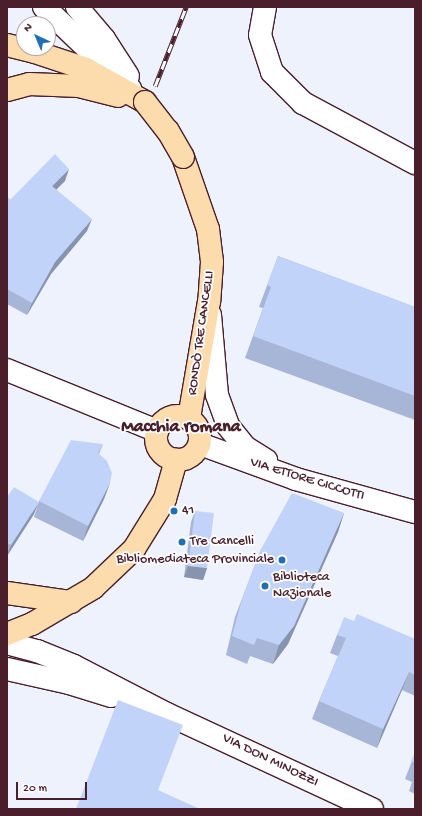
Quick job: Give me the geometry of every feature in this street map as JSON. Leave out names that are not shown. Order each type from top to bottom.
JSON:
[{"type":"main road","points":[[44,7],[144,102]]},
{"type":"main road","points":[[77,7],[104,38],[144,102]]},
{"type":"main road","points":[[265,7],[260,35],[272,72],[303,103],[415,163]]},
{"type":"main road","name":"RONDÒ TRE CANCELLI","points":[[7,46],[35,52],[86,69],[144,102],[168,131],[183,156],[208,229],[212,262],[209,300],[189,418]]},
{"type":"main road","points":[[7,90],[29,84],[79,86],[144,102]]},
{"type":"main road","points":[[209,300],[216,395],[228,426],[245,447],[296,479]]},
{"type":"main road","points":[[7,370],[157,431]]},
{"type":"main road","points":[[170,417],[189,418],[199,429],[200,444],[191,456],[176,460],[170,458],[160,450],[157,431],[170,417]]},
{"type":"main road","name":"VIA ETTORE CICCOTTI","points":[[200,444],[296,479],[415,512]]},
{"type":"main road","points":[[7,634],[32,624],[93,588],[134,550],[165,498],[176,460]]},
{"type":"main road","points":[[14,595],[71,602]]},
{"type":"main road","points":[[7,643],[37,651],[74,666],[167,714]]},
{"type":"main road","points":[[7,669],[69,683],[167,714]]},
{"type":"main road","name":"VIA DON MINOZZI","points":[[167,714],[372,809]]},
{"type":"building","points":[[55,154],[69,169],[52,186],[92,219],[55,262],[32,303],[7,289],[7,197],[10,200]]},
{"type":"building","points":[[278,256],[415,307],[415,396],[253,336],[271,287],[267,285]]},
{"type":"building","points":[[71,440],[103,444],[98,453],[107,461],[112,473],[110,483],[88,526],[39,501]]},
{"type":"building","points":[[14,487],[39,502],[11,545],[7,543],[7,497]]},
{"type":"building","points":[[292,493],[344,513],[294,626],[279,645],[257,638],[254,645],[232,636],[242,599],[261,549]]},
{"type":"building","points":[[195,511],[214,513],[207,568],[188,566]]},
{"type":"building","points":[[357,614],[415,639],[415,675],[409,672],[383,729],[319,701],[346,638],[337,635],[344,617],[354,621]]},
{"type":"building","points":[[118,700],[183,725],[158,790],[200,809],[76,809]]},
{"type":"building","points":[[415,753],[415,763],[411,761]]},
{"type":"railway","points":[[155,86],[186,7]]},
{"type":"place","name":"41","points":[[174,511]]},
{"type":"place","name":"Tre Cancelli","points":[[182,542]]},
{"type":"place","name":"Bibliomediateca Provinciale","points":[[282,560]]},
{"type":"place","name":"Biblioteca Nazionale","points":[[265,586]]},
{"type":"district","name":"Macchia romana","points":[[181,428]]}]
